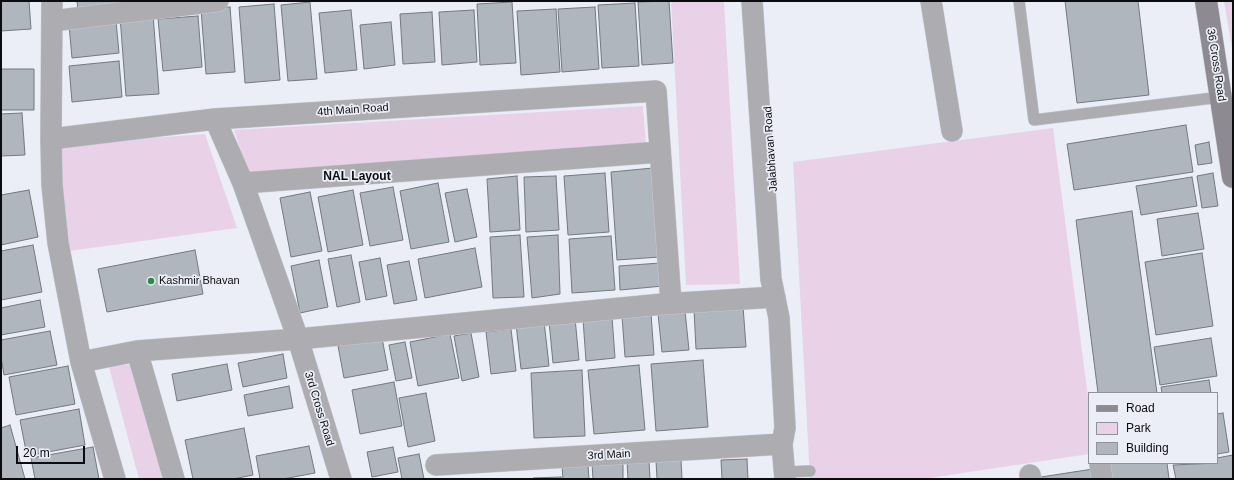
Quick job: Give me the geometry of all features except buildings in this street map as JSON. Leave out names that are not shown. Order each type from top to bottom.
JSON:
[{"type":"street","points":[[115,479],[81,362],[58,243],[52,185],[52,11],[218,1]]},
{"type":"street","name":"Jalabhavan Road","points":[[752,1],[771,279],[775,297]]},
{"type":"street","name":"Jalabhavan Road","points":[[760,1],[780,278],[770,321],[776,428],[782,444],[784,476]]},
{"type":"street","points":[[931,1],[952,131]]},
{"type":"street","name":"36 Cross Road","points":[[1206,1],[1233,177]]},
{"type":"street","name":"4th Main Road","points":[[51,139],[215,119],[656,91],[660,152]]},
{"type":"street","name":"3rd Cross Road","points":[[215,119],[243,183],[298,339],[341,479]]},
{"type":"street","points":[[243,183],[660,152],[671,303]]},
{"type":"street","points":[[81,362],[138,351],[298,339],[671,303],[775,297]]},
{"type":"street","points":[[138,351],[174,479]]},
{"type":"street","name":"3rd Main","points":[[436,465],[782,444]]},
{"type":"lane","points":[[1020,1],[1034,120],[1221,98]]},
{"type":"lane","points":[[784,476],[810,471]]},
{"type":"green space","points":[[671,1],[724,1],[740,284],[686,285]]},
{"type":"green space","points":[[1224,1],[1233,1],[1233,55]]},
{"type":"green space","points":[[643,106],[646,145],[248,173],[234,130]]},
{"type":"green space","points":[[1053,128],[1088,397],[1088,454],[923,479],[810,479],[793,162]]},
{"type":"green space","points":[[205,134],[237,228],[69,251],[55,145]]},
{"type":"green space","points":[[130,364],[164,479],[139,479],[109,367]]},
{"type":"place","name":"Kashmir Bhavan","points":[[151,281]]},
{"type":"district","name":"NAL Layout","points":[[357,177]]}]
